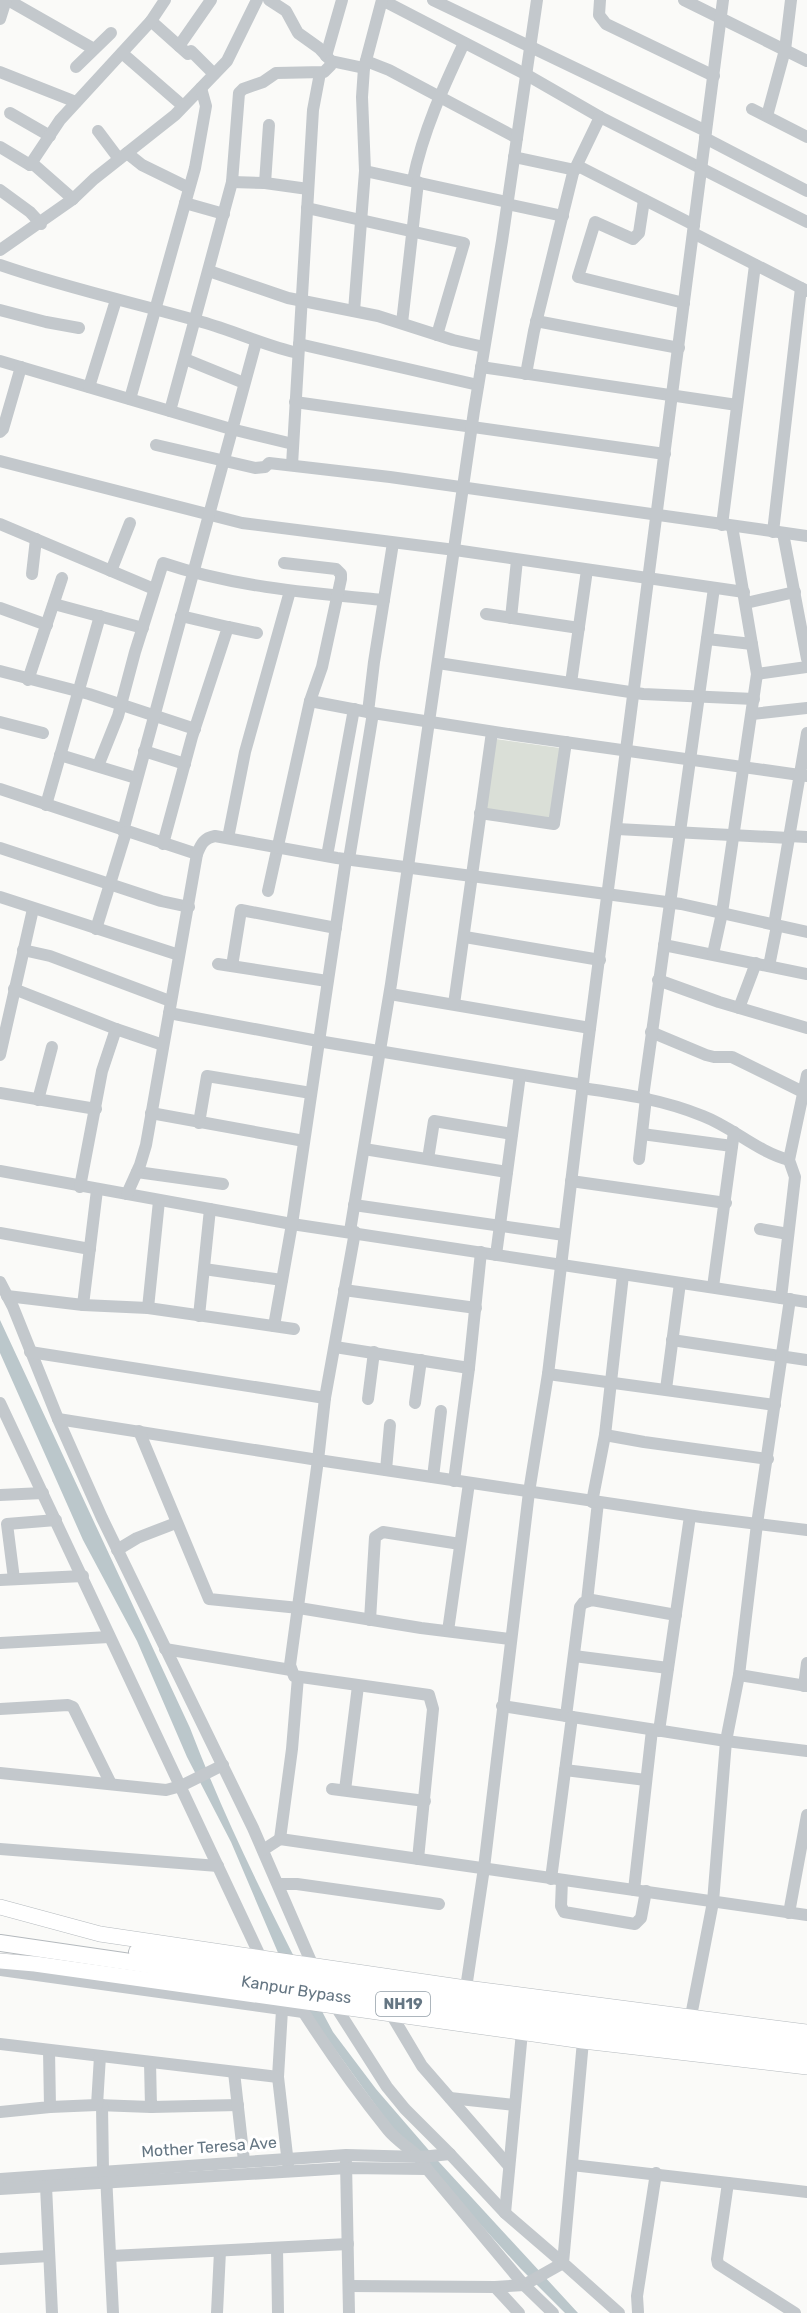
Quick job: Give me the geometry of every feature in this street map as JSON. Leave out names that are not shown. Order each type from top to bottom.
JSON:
[{"type":"highway","name":"Kanpur Bypass","points":[[0,1932],[346,1984],[807,2044]]},
{"type":"highway","name":"Kanpur Bypass","points":[[0,1943],[325,1994],[807,2057]]},
{"type":"main road","points":[[0,1907],[100,1934],[466,1988],[807,2032]]},
{"type":"main road","points":[[0,1961],[35,1964],[301,2006],[392,2014],[584,2041],[807,2067]]},
{"type":"street","points":[[0,19],[7,0],[94,49]]},
{"type":"street","points":[[30,165],[76,102],[151,21],[165,0]]},
{"type":"street","points":[[186,50],[211,0]]},
{"type":"street","points":[[0,250],[41,224],[73,199],[183,106],[227,61],[257,0]]},
{"type":"street","points":[[269,0],[286,11],[298,33],[329,58],[389,70],[517,138]]},
{"type":"street","points":[[170,411],[232,182],[239,93],[276,73],[320,73],[326,70],[342,0]]},
{"type":"street","points":[[354,311],[363,220],[365,171],[362,97],[365,64],[382,0],[527,75],[600,117],[807,222]]},
{"type":"street","points":[[433,0],[706,134],[807,191]]},
{"type":"street","points":[[280,1839],[292,1749],[295,1674],[290,1665],[325,1398],[344,1290],[354,1205],[390,994],[478,385],[537,0]]},
{"type":"street","points":[[600,0],[599,15],[606,24],[714,76]]},
{"type":"street","points":[[684,0],[807,61]]},
{"type":"street","points":[[466,1988],[484,1868],[529,1492],[548,1374],[582,1086],[666,454],[723,0]]},
{"type":"street","points":[[766,116],[785,50],[791,0]]},
{"type":"street","points":[[151,21],[214,74]]},
{"type":"street","points":[[76,67],[111,33]]},
{"type":"street","points":[[402,323],[420,147],[439,97],[464,42]]},
{"type":"street","points":[[123,53],[183,106]]},
{"type":"street","points":[[0,72],[76,102]]},
{"type":"street","points":[[292,465],[306,208],[314,97],[320,73]]},
{"type":"street","points":[[130,399],[189,188],[206,106],[201,88]]},
{"type":"street","points":[[752,109],[807,137]]},
{"type":"street","points":[[10,113],[50,136]]},
{"type":"street","points":[[526,374],[536,321],[576,168],[600,117]]},
{"type":"street","points":[[265,183],[269,125]]},
{"type":"street","points":[[98,131],[123,156],[189,188]]},
{"type":"street","points":[[0,147],[30,165],[32,164],[73,199]]},
{"type":"street","points":[[514,157],[576,168],[644,200],[755,265],[804,290],[778,532],[805,632],[807,659]]},
{"type":"street","points":[[365,171],[563,216]]},
{"type":"street","points":[[232,182],[265,183],[308,189]]},
{"type":"street","points":[[0,190],[30,212],[41,224]]},
{"type":"street","points":[[644,200],[639,233],[633,240],[595,222],[578,277],[684,303]]},
{"type":"street","points":[[185,203],[224,214]]},
{"type":"street","points":[[306,208],[464,243],[437,335]]},
{"type":"street","points":[[0,265],[53,283],[226,329],[256,342],[478,385]]},
{"type":"street","points":[[713,954],[722,913],[757,675],[745,598],[727,526],[737,405],[755,265]]},
{"type":"street","points":[[209,271],[301,300],[402,323],[484,347]]},
{"type":"street","points":[[89,387],[116,300]]},
{"type":"street","points":[[0,310],[79,328]]},
{"type":"street","points":[[536,321],[679,348]]},
{"type":"street","points":[[96,929],[256,342]]},
{"type":"street","points":[[185,359],[244,383]]},
{"type":"street","points":[[0,361],[231,429],[292,444]]},
{"type":"street","points":[[0,432],[4,427],[21,367]]},
{"type":"street","points":[[481,367],[737,405]]},
{"type":"street","points":[[295,402],[666,454]]},
{"type":"street","points":[[156,445],[255,468],[265,467],[269,463],[292,465],[807,536]]},
{"type":"street","points":[[0,461],[207,516],[242,523],[455,550],[714,588],[745,598],[795,592]]},
{"type":"street","points":[[111,572],[130,523]]},
{"type":"street","points":[[0,524],[154,589]]},
{"type":"street","points":[[32,574],[36,539]]},
{"type":"street","points":[[274,1326],[292,1224],[327,981],[348,859],[393,543]]},
{"type":"street","points":[[511,618],[517,560]]},
{"type":"street","points":[[98,766],[121,706],[163,563],[192,573],[290,591],[384,600]]},
{"type":"street","points":[[268,891],[310,701],[322,667],[341,579],[339,571],[284,563]]},
{"type":"street","points":[[571,683],[586,570]]},
{"type":"street","points":[[28,680],[62,578]]},
{"type":"street","points":[[639,1159],[651,1032],[714,588]]},
{"type":"street","points":[[228,838],[245,752],[290,591]]},
{"type":"street","points":[[54,604],[143,628]]},
{"type":"street","points":[[0,608],[47,625]]},
{"type":"street","points":[[486,614],[579,628]]},
{"type":"street","points":[[46,805],[100,616]]},
{"type":"street","points":[[181,616],[257,633]]},
{"type":"street","points":[[163,844],[195,729],[228,627]]},
{"type":"street","points":[[707,639],[752,644]]},
{"type":"street","points":[[438,663],[634,693],[754,699]]},
{"type":"street","points":[[757,675],[807,667]]},
{"type":"street","points":[[0,671],[78,691],[195,729]]},
{"type":"street","points":[[310,701],[492,732],[803,776]]},
{"type":"street","points":[[752,714],[807,708]]},
{"type":"street","points":[[327,856],[354,710]]},
{"type":"street","points":[[0,722],[43,733]]},
{"type":"street","points":[[454,1004],[492,732]]},
{"type":"street","points":[[739,1008],[763,964],[775,926],[789,837],[803,776],[807,732]]},
{"type":"street","points":[[480,813],[554,824],[566,742]]},
{"type":"street","points":[[144,750],[185,764]]},
{"type":"street","points":[[60,754],[136,778]]},
{"type":"street","points":[[0,789],[197,854]]},
{"type":"street","points":[[617,829],[807,837]]},
{"type":"street","points":[[127,1194],[144,1152],[197,854],[205,839],[215,836],[327,856],[669,902],[807,932]]},
{"type":"street","points":[[0,848],[189,907]]},
{"type":"street","points":[[0,897],[179,955]]},
{"type":"street","points":[[0,1052],[33,909]]},
{"type":"street","points":[[232,966],[241,910],[336,928]]},
{"type":"street","points":[[465,937],[600,960]]},
{"type":"street","points":[[664,945],[807,974]]},
{"type":"street","points":[[23,951],[50,956],[170,1007],[318,1041],[667,1102],[703,1116],[760,1149],[789,1160],[801,1176],[788,1234],[782,1356],[757,1524],[739,1675],[726,1741],[713,1902],[691,2016]]},
{"type":"street","points":[[218,964],[327,981]]},
{"type":"street","points":[[658,980],[739,1008],[807,1028]]},
{"type":"street","points":[[14,989],[164,1045]]},
{"type":"street","points":[[390,994],[590,1028]]},
{"type":"street","points":[[80,1187],[102,1071],[116,1029]]},
{"type":"street","points":[[651,1032],[706,1055],[732,1057],[803,1092]]},
{"type":"street","points":[[38,1100],[52,1047]]},
{"type":"street","points":[[496,1255],[520,1075]]},
{"type":"street","points":[[789,1160],[807,1075]]},
{"type":"street","points":[[199,1123],[207,1076],[311,1093]]},
{"type":"street","points":[[0,1093],[96,1109]]},
{"type":"street","points":[[151,1113],[304,1141]]},
{"type":"street","points":[[428,1160],[434,1121],[512,1134]]},
{"type":"street","points":[[713,1287],[734,1132]]},
{"type":"street","points":[[642,1134],[732,1146]]},
{"type":"street","points":[[364,1149],[507,1172]]},
{"type":"street","points":[[0,1171],[292,1224],[807,1302]]},
{"type":"street","points":[[137,1172],[223,1184]]},
{"type":"street","points":[[571,1181],[726,1203]]},
{"type":"street","points":[[83,1305],[97,1190]]},
{"type":"street","points":[[148,1308],[159,1201]]},
{"type":"street","points":[[354,1205],[564,1235]]},
{"type":"street","points":[[200,1316],[210,1209]]},
{"type":"street","points":[[760,1230],[788,1234]]},
{"type":"street","points":[[0,1233],[90,1249]]},
{"type":"street","points":[[454,1481],[481,1252]]},
{"type":"street","points":[[204,1269],[282,1280]]},
{"type":"street","points":[[623,1275],[595,1502],[587,1601],[580,1607],[574,1656],[557,1879],[564,1912],[635,1924],[641,1918],[640,1891],[646,1780],[668,1668],[690,1516]]},
{"type":"street","points":[[0,1282],[117,1550],[263,1850],[308,1964]]},
{"type":"street","points":[[666,1389],[680,1283]]},
{"type":"street","points":[[344,1290],[476,1308]]},
{"type":"street","points":[[7,1296],[83,1305],[148,1308],[294,1329]]},
{"type":"street","points":[[672,1340],[807,1360]]},
{"type":"street","points":[[334,1347],[469,1368]]},
{"type":"street","points":[[30,1352],[325,1398]]},
{"type":"street","points":[[368,1399],[374,1352]]},
{"type":"street","points":[[415,1403],[421,1360]]},
{"type":"street","points":[[548,1374],[775,1405]]},
{"type":"street","points":[[0,1402],[6,1429],[43,1493],[261,1958]]},
{"type":"street","points":[[433,1478],[441,1411]]},
{"type":"street","points":[[58,1419],[433,1478],[690,1516],[807,1530]]},
{"type":"street","points":[[386,1470],[390,1425]]},
{"type":"street","points":[[139,1431],[209,1599],[299,1608],[510,1639]]},
{"type":"street","points":[[605,1435],[768,1459]]},
{"type":"street","points":[[448,1631],[469,1483]]},
{"type":"street","points":[[0,1495],[43,1493]]},
{"type":"street","points":[[14,1579],[7,1524],[56,1520]]},
{"type":"street","points":[[117,1550],[137,1538],[176,1523]]},
{"type":"street","points":[[370,1620],[375,1537],[378,1533],[460,1544]]},
{"type":"street","points":[[0,1580],[82,1576]]},
{"type":"street","points":[[587,1601],[676,1615]]},
{"type":"street","points":[[0,1643],[109,1637]]},
{"type":"street","points":[[165,1649],[358,1686],[429,1695],[432,1702],[425,1801],[418,1858]]},
{"type":"street","points":[[574,1656],[668,1668]]},
{"type":"street","points":[[739,1675],[806,1686],[807,1663]]},
{"type":"street","points":[[358,1686],[338,1790],[425,1801]]},
{"type":"street","points":[[0,1710],[68,1705],[73,1707],[111,1784]]},
{"type":"street","points":[[502,1706],[656,1731],[807,1750]]},
{"type":"street","points":[[0,1773],[166,1790],[223,1766]]},
{"type":"street","points":[[565,1770],[646,1780]]},
{"type":"street","points":[[789,1912],[807,1815]]},
{"type":"street","points":[[263,1850],[280,1839],[807,1915]]},
{"type":"street","points":[[0,1848],[218,1866]]},
{"type":"street","points":[[278,1884],[297,1884],[439,1904]]},
{"type":"street","points":[[0,1970],[282,2010],[301,2006],[335,2060],[393,2136],[424,2161],[525,2285],[553,2313]]},
{"type":"street","points":[[331,2007],[387,2087],[446,2154],[505,2213],[618,2312],[639,2313],[637,2296],[656,2173]]},
{"type":"street","points":[[282,2010],[278,2077],[289,2165]]},
{"type":"street","points":[[392,2014],[422,2066],[509,2166]]},
{"type":"street","points":[[505,2213],[522,2032]]},
{"type":"street","points":[[563,2263],[584,2041]]},
{"type":"street","points":[[0,2044],[278,2077]]},
{"type":"street","points":[[49,2050],[50,2107]]},
{"type":"street","points":[[100,2056],[99,2105],[106,2175],[113,2313]]},
{"type":"street","points":[[150,2062],[152,2107]]},
{"type":"street","points":[[234,2072],[244,2161]]},
{"type":"street","points":[[450,2098],[515,2105]]},
{"type":"street","points":[[0,2112],[99,2105],[152,2107],[238,2105]]},
{"type":"street","points":[[0,2189],[46,2186],[106,2175],[289,2165],[346,2168],[424,2161],[446,2154]]},
{"type":"street","points":[[346,2155],[349,2313]]},
{"type":"street","name":"Mother Teresa Ave","points":[[0,2179],[106,2175],[244,2161],[289,2165],[346,2155],[424,2161]]},
{"type":"street","points":[[572,2165],[807,2192]]},
{"type":"street","points":[[728,2183],[718,2264],[795,2313]]},
{"type":"street","points":[[46,2186],[52,2313]]},
{"type":"street","points":[[111,2256],[348,2244]]},
{"type":"street","points":[[278,2248],[278,2313]]},
{"type":"street","points":[[217,2313],[220,2251]]},
{"type":"street","points":[[0,2259],[49,2256]]},
{"type":"street","points":[[349,2286],[495,2287],[525,2285],[563,2263]]},
{"type":"street","points":[[495,2287],[519,2313]]},
{"type":"shaded area","points":[[496,739],[560,748],[550,819],[486,809]]},
{"type":"shaded area","points":[[0,1320],[190,1728],[271,1912],[333,2032],[376,2089],[439,2162],[578,2313],[565,2313],[521,2269],[390,2125],[310,2015],[279,1955],[231,1842],[187,1757],[137,1641],[83,1540],[0,1353]]}]
